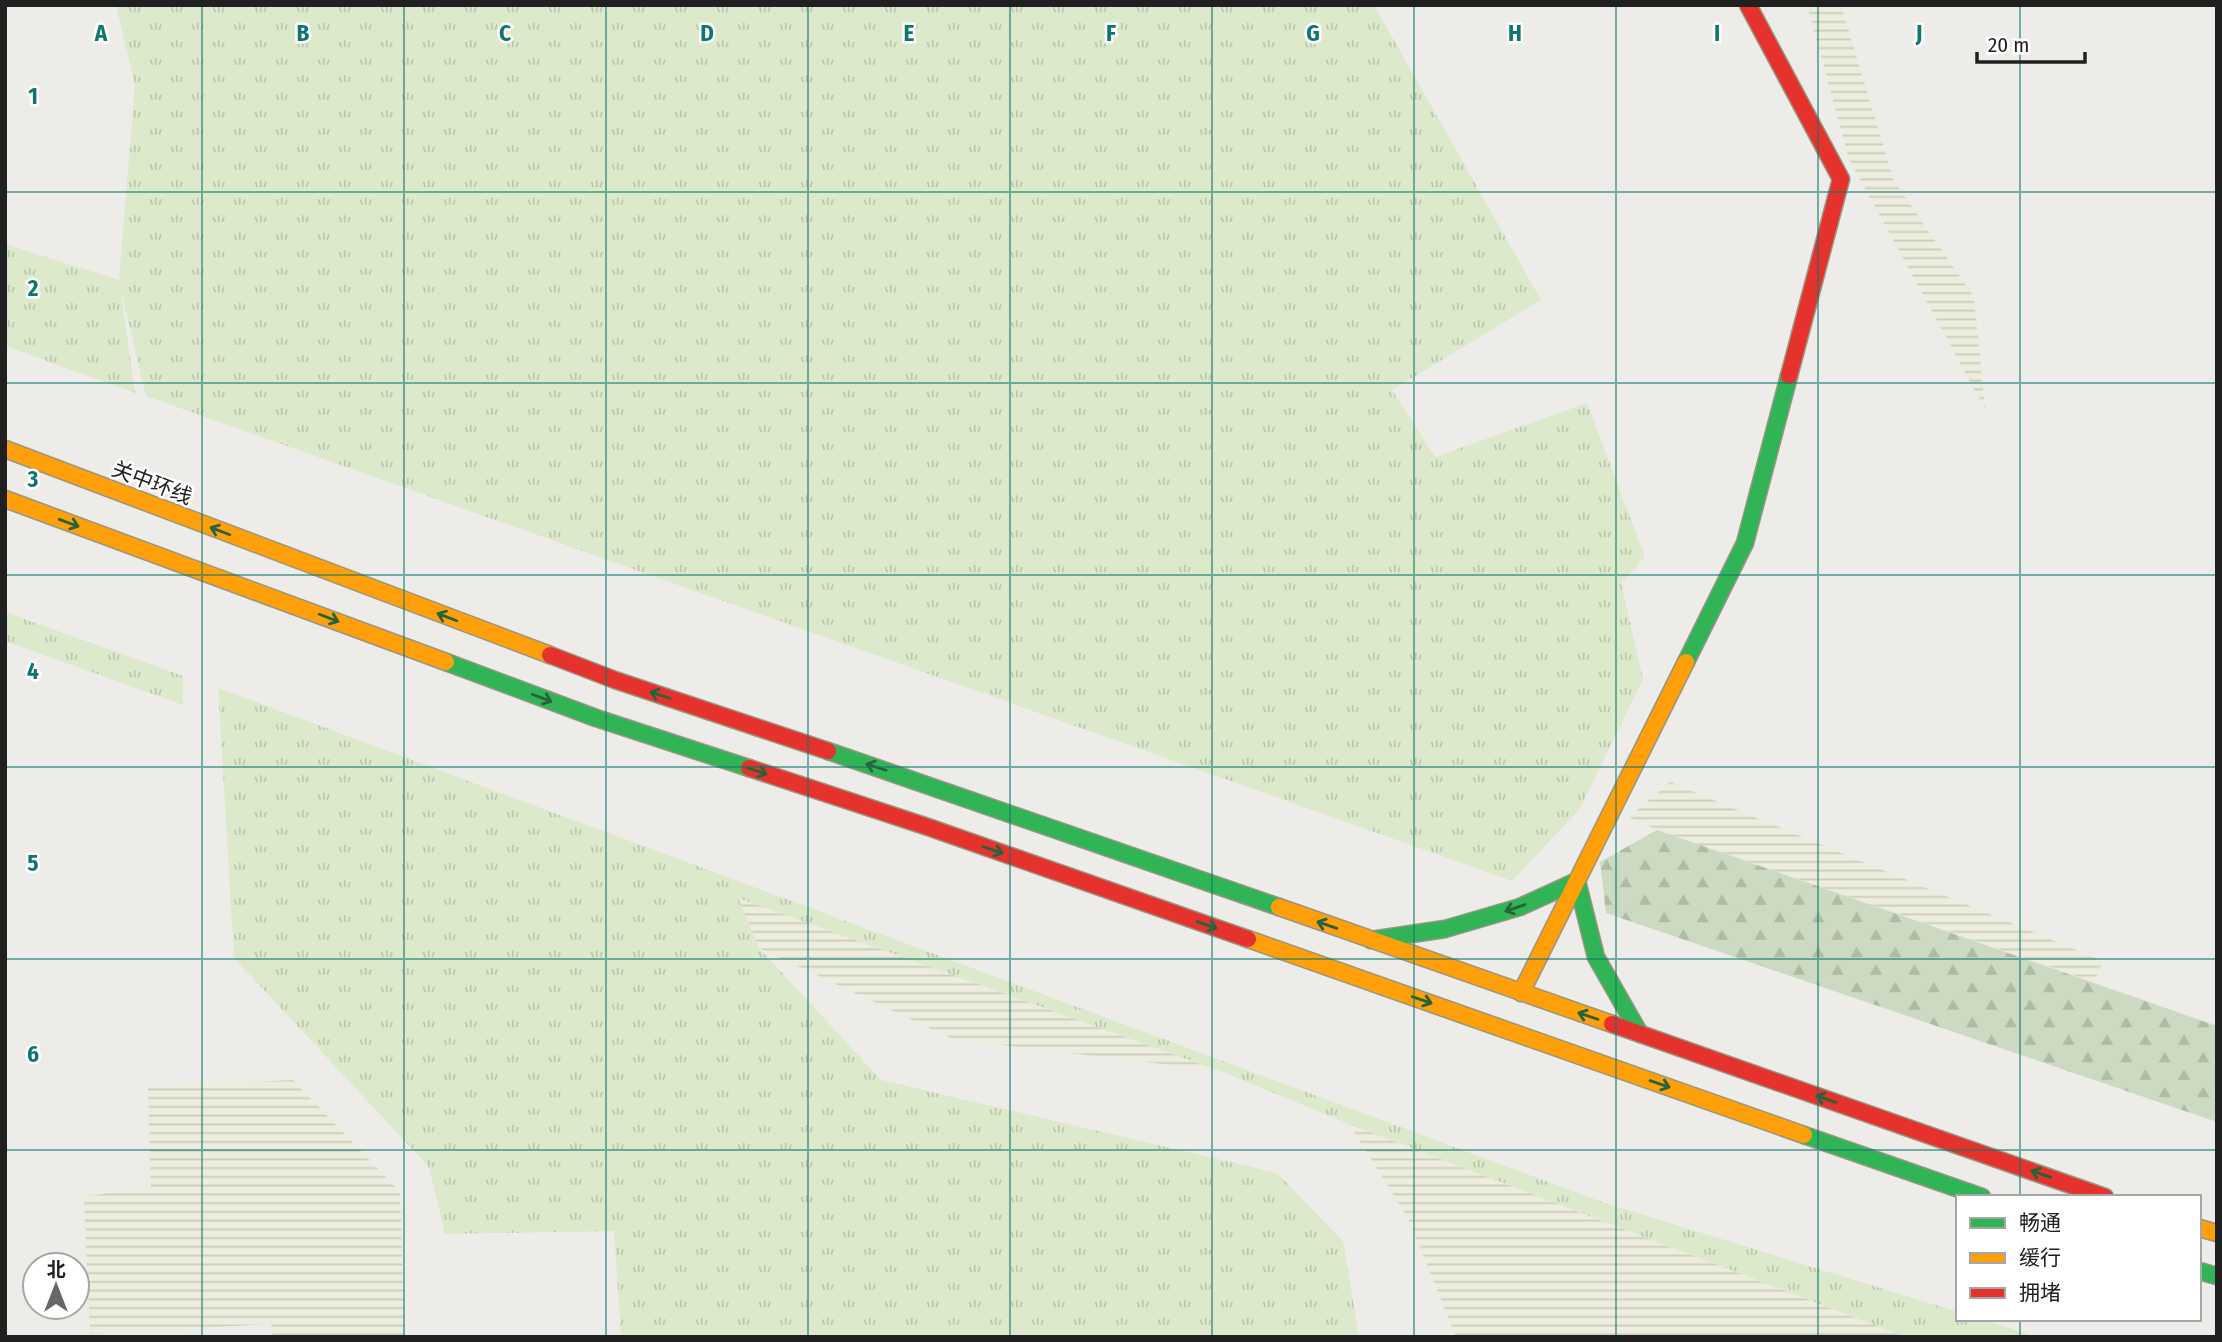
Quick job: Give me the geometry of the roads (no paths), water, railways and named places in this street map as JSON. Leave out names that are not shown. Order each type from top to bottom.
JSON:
[{"type":"main road","points":[[1521,993],[1745,544],[1841,179],[1748,5]]},
{"type":"main road","name":"关中环线","points":[[5,449],[615,680],[941,789],[2099,1195]]},
{"type":"main road","points":[[5,499],[596,718],[928,827],[1976,1195]]},
{"type":"main road","points":[[1371,940],[1445,929],[1507,911],[1577,880]]},
{"type":"main road","points":[[1577,880],[1595,957],[1640,1034]]}]
